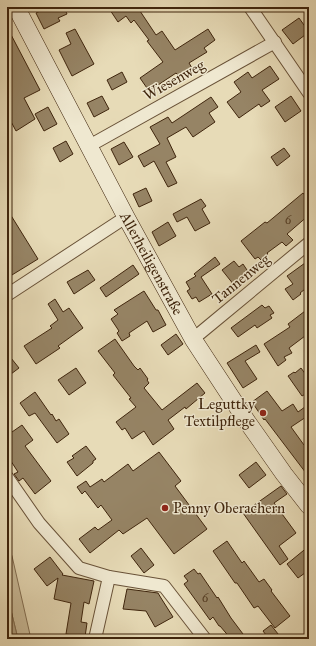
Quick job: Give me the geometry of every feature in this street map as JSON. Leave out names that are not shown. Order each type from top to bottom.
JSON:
[{"type":"street","name":"Allerheiligenstraße","points":[[16,7],[126,217],[193,339],[242,414],[284,474],[309,506]]},
{"type":"street","points":[[250,7],[309,93]]},
{"type":"street","name":"Wiesenweg","points":[[89,146],[274,42]]},
{"type":"street","points":[[7,295],[126,217]]},
{"type":"street","name":"Tannenweg","points":[[193,339],[309,243]]},
{"type":"street","points":[[7,477],[39,523],[79,568],[109,577],[164,586],[205,639]]},
{"type":"street","points":[[96,639],[109,577]]},
{"type":"shaded area","points":[[7,543],[12,556],[31,639],[18,639],[7,594]]},
{"type":"shaded area","points":[[7,594],[18,639],[7,639]]},
{"type":"building","points":[[48,7],[52,7],[54,10],[64,7],[67,14],[58,18],[60,21],[44,29],[36,13]]},
{"type":"building","points":[[108,7],[140,7],[138,8],[156,35],[162,31],[175,50],[208,29],[215,40],[204,48],[207,52],[189,63],[192,68],[180,77],[176,73],[149,91],[140,78],[163,62],[147,41],[149,40],[134,20],[131,23],[126,16],[118,22]]},
{"type":"building","points":[[299,18],[309,32],[293,44],[282,30]]},
{"type":"building","points":[[7,27],[40,90],[24,98],[35,119],[16,131],[7,114]]},
{"type":"building","points":[[75,29],[94,64],[72,76],[59,50],[71,44],[66,33]]},
{"type":"building","points":[[270,66],[279,79],[262,90],[270,101],[261,107],[259,104],[239,118],[227,102],[241,92],[234,82],[248,72],[252,78]]},
{"type":"building","points":[[122,72],[127,82],[112,90],[107,80]]},
{"type":"building","points":[[102,96],[109,109],[94,117],[87,103]]},
{"type":"building","points":[[291,96],[301,111],[285,122],[275,107]]},
{"type":"building","points":[[211,97],[218,107],[209,113],[215,122],[193,137],[186,127],[167,138],[176,157],[166,162],[177,183],[168,187],[154,161],[144,167],[138,156],[160,144],[150,127],[168,117],[172,123]]},
{"type":"building","points":[[48,107],[57,124],[44,131],[35,114]]},
{"type":"building","points":[[66,141],[73,154],[60,162],[53,148]]},
{"type":"building","points":[[124,142],[133,157],[119,165],[111,149]]},
{"type":"building","points":[[284,148],[290,156],[277,166],[271,157]]},
{"type":"building","points":[[146,188],[152,201],[139,207],[133,194]]},
{"type":"building","points":[[303,193],[309,200],[309,215],[287,234],[293,240],[286,246],[282,242],[267,253],[268,254],[261,260],[258,257],[255,259],[241,241],[265,222],[267,223]]},
{"type":"building","points":[[201,199],[206,206],[202,209],[210,223],[195,231],[187,217],[177,222],[173,214]]},
{"type":"building","points":[[7,209],[38,259],[7,278]]},
{"type":"building","points":[[168,222],[176,236],[159,246],[152,232]]},
{"type":"building","points":[[215,257],[220,264],[201,277],[212,294],[199,302],[196,297],[192,299],[187,291],[190,289],[186,282],[196,276],[194,274]]},
{"type":"building","points":[[234,261],[239,267],[243,264],[249,273],[234,285],[222,270]]},
{"type":"building","points":[[305,263],[309,268],[309,286],[293,300],[285,289],[293,284],[287,276]]},
{"type":"building","points":[[133,265],[139,274],[106,297],[100,288]]},
{"type":"building","points":[[88,270],[95,280],[74,294],[67,282]]},
{"type":"building","points":[[144,291],[156,310],[158,310],[166,325],[153,332],[147,321],[129,333],[130,336],[122,341],[117,333],[119,331],[111,319],[118,314],[114,310]]},
{"type":"building","points":[[55,299],[63,312],[69,308],[83,328],[58,346],[60,348],[36,364],[24,346],[52,328],[50,326],[58,320],[48,304]]},
{"type":"building","points":[[262,305],[265,308],[269,306],[274,313],[270,315],[272,318],[257,328],[255,325],[238,337],[231,328]]},
{"type":"building","points":[[309,308],[309,333],[289,348],[292,353],[284,357],[286,360],[278,366],[264,344],[290,327],[288,324]]},
{"type":"building","points":[[176,334],[183,344],[168,355],[161,345]]},
{"type":"building","points":[[115,339],[134,366],[138,370],[140,368],[148,379],[147,380],[149,383],[144,388],[162,410],[197,383],[205,393],[186,409],[185,407],[168,420],[174,429],[153,445],[144,431],[132,439],[125,428],[122,430],[116,422],[136,407],[113,375],[115,373],[98,351]]},
{"type":"building","points":[[256,345],[260,352],[245,361],[257,379],[243,388],[227,363]]},
{"type":"building","points":[[7,353],[19,368],[7,377]]},
{"type":"building","points":[[76,368],[86,383],[69,395],[58,380]]},
{"type":"building","points":[[301,368],[309,379],[309,383],[305,386],[309,392],[302,396],[288,376]]},
{"type":"building","points":[[267,391],[282,411],[293,404],[298,412],[309,404],[309,415],[291,427],[304,445],[309,442],[309,477],[265,419],[264,420],[252,402]]},
{"type":"building","points":[[35,392],[51,415],[52,414],[56,421],[59,419],[69,434],[57,443],[35,413],[29,416],[20,403]]},
{"type":"building","points":[[7,425],[12,432],[22,425],[33,440],[25,446],[51,481],[35,494],[23,478],[19,481],[14,474],[18,472],[7,455]]},
{"type":"building","points":[[86,446],[96,459],[77,476],[67,462],[74,458],[72,456]]},
{"type":"building","name":"Penny Oberachern","points":[[159,452],[181,481],[175,486],[207,529],[174,554],[147,518],[123,534],[119,530],[90,553],[79,539],[95,527],[98,530],[112,520],[101,505],[98,508],[85,491],[82,494],[77,487],[86,481],[90,487],[102,479],[104,482],[128,464],[133,471]]},
{"type":"building","points":[[256,462],[266,475],[249,488],[239,475]]},
{"type":"building","points":[[281,486],[287,494],[274,503],[296,533],[279,546],[288,559],[280,565],[243,513]]},
{"type":"building","points":[[227,541],[242,563],[244,561],[259,582],[264,579],[290,616],[275,628],[258,606],[254,608],[213,551]]},
{"type":"building","points":[[309,546],[309,570],[298,578],[287,564]]},
{"type":"building","points":[[141,548],[154,565],[144,573],[131,556]]},
{"type":"building","points":[[50,557],[63,574],[62,575],[94,581],[89,604],[84,602],[81,622],[87,623],[85,637],[66,634],[71,603],[54,599],[58,578],[47,586],[34,569]]},
{"type":"building","points":[[194,569],[198,574],[200,573],[243,634],[237,639],[231,639],[213,617],[210,620],[184,584],[188,581],[184,576]]},
{"type":"building","points":[[127,589],[158,593],[173,617],[155,627],[146,611],[123,609]]},
{"type":"building","points":[[271,625],[282,639],[269,639],[263,631]]},
{"type":"place","name":"Leguttky Textilpflege","points":[[263,413]]},
{"type":"place","name":"Penny Oberachern","points":[[165,508]]}]
